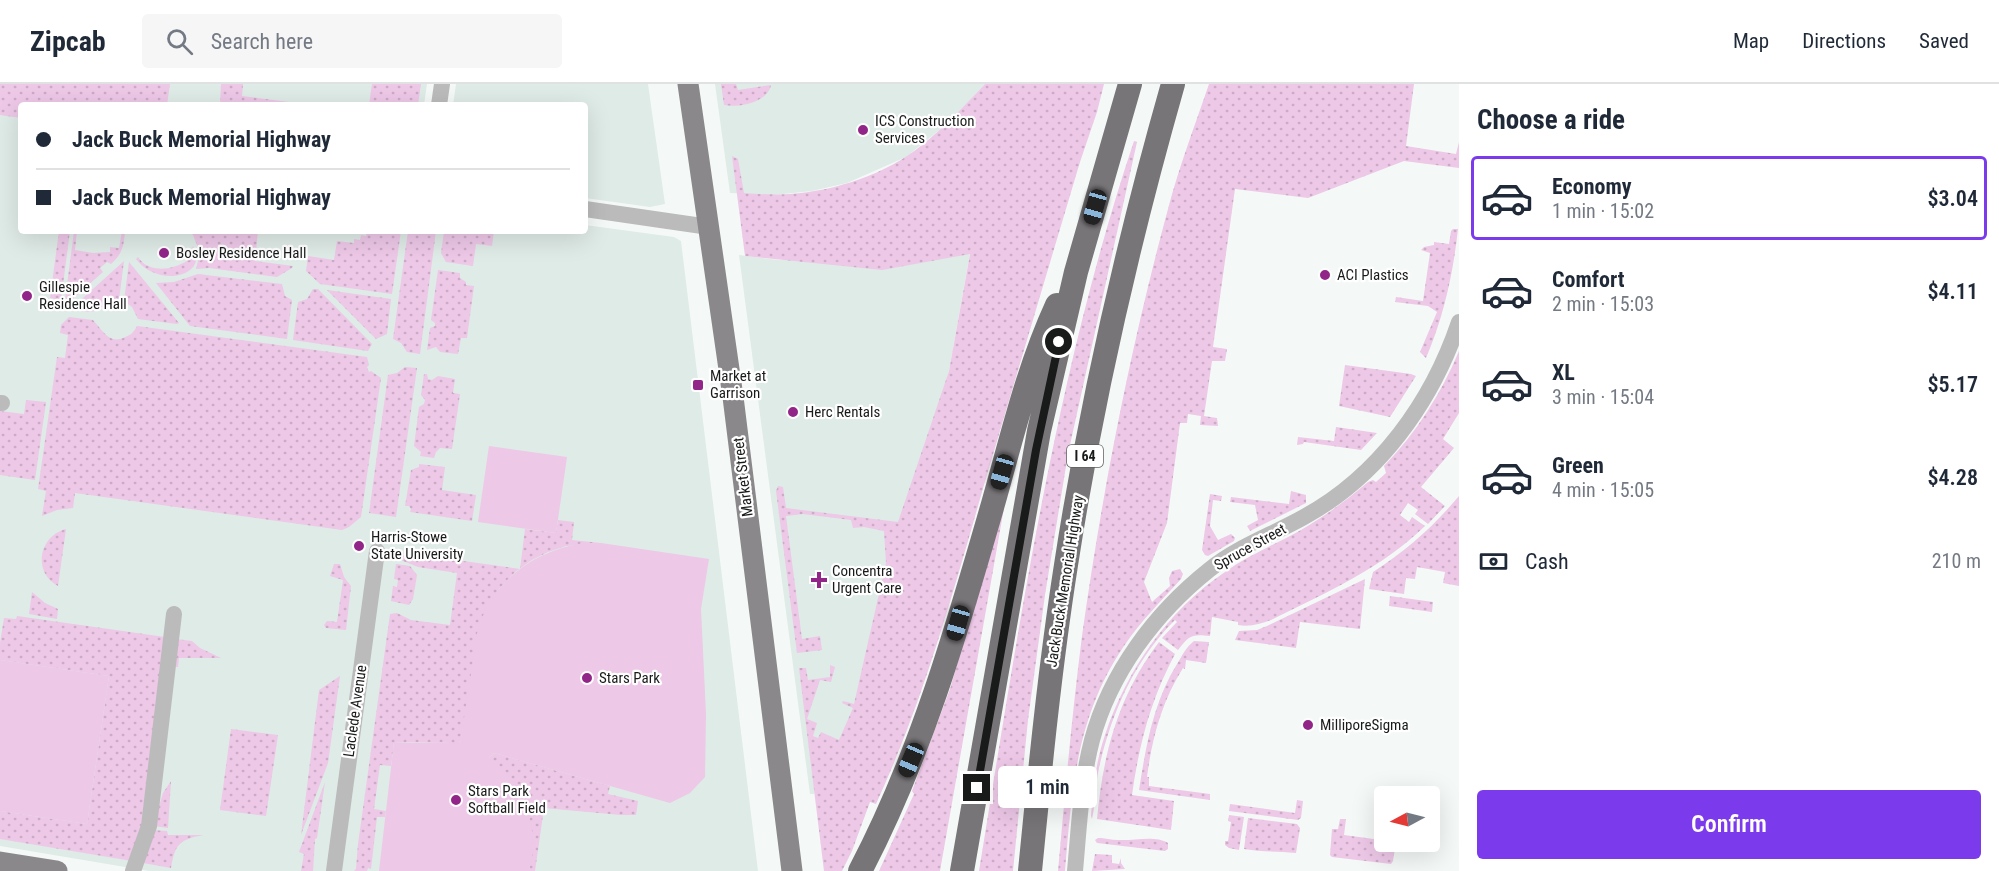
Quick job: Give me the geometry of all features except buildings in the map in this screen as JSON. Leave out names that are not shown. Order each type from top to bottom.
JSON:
[{"type":"highway","points":[[962,871],[1039,431],[1076,272],[1130,84]]},
{"type":"highway","name":"Jack Buck Memorial Highway","points":[[1030,871],[1050,674],[1075,510],[1120,286],[1173,84]]},
{"type":"highway","points":[[860,871],[890,811],[931,708],[1044,333],[1059,300],[1076,272]]},
{"type":"main road","name":"Market Street","points":[[688,84],[733,397],[792,871]]},
{"type":"main road","points":[[0,862],[57,871]]},
{"type":"street","points":[[439,102],[442,84]]},
{"type":"street","points":[[588,209],[710,226]]},
{"type":"street","name":"Spruce Street","points":[[1075,871],[1082,800],[1092,739],[1112,688],[1139,644],[1174,601],[1209,569],[1328,502],[1383,453],[1425,398],[1446,359],[1459,322]]},
{"type":"street","name":"Laclede Avenue","points":[[334,871],[377,551]]},
{"type":"street","points":[[133,871],[149,826],[174,614]]},
{"type":"shaded area","name":"Harris-Stowe State University","points":[[0,84],[427,84],[424,102],[18,102],[18,234],[588,234],[588,225],[674,237],[681,241],[758,871],[149,871],[0,846]]},
{"type":"shaded area","points":[[0,84],[170,84],[167,102],[18,102],[18,118],[0,115]]},
{"type":"shaded area","points":[[221,84],[243,84],[242,96],[289,102],[220,102]]},
{"type":"shaded area","points":[[372,84],[421,84],[418,102],[369,102]]},
{"type":"shaded area","points":[[456,84],[648,84],[665,204],[650,207],[588,198],[588,102],[453,102]]},
{"type":"shaded area","points":[[715,84],[985,84],[948,123],[906,157],[847,183],[812,191],[774,195],[730,193]]},
{"type":"shaded area","points":[[721,84],[736,84],[738,90],[771,85],[769,91],[759,100],[730,106],[724,105]]},
{"type":"shaded area","points":[[985,84],[1104,84],[923,687],[876,804],[870,802],[842,871],[824,871],[799,668],[806,668],[808,680],[830,677],[830,665],[835,667],[831,682],[820,680],[807,719],[817,723],[813,736],[818,738],[821,732],[839,740],[853,708],[842,703],[843,701],[854,704],[886,563],[884,531],[864,527],[853,528],[851,520],[803,514],[786,516],[802,639],[820,636],[822,650],[797,653],[776,491],[778,486],[783,487],[786,508],[898,522],[949,371],[970,254],[882,270],[745,256],[732,156],[738,159],[744,193],[790,194],[842,185],[877,172],[908,155],[939,131]]},
{"type":"shaded area","points":[[1209,84],[1414,84],[1406,146],[1456,154],[1459,142],[1459,168],[1404,161],[1308,198],[1235,189],[1213,347],[1227,349],[1225,361],[1212,361],[1204,416],[1217,418],[1218,426],[1200,425],[1201,416],[1188,414],[1187,423],[1180,423],[1167,523],[1144,582],[1152,602],[1170,586],[1169,578],[1172,571],[1180,569],[1183,574],[1124,646],[1096,700],[1079,754],[1070,811],[1065,871],[1058,871],[1082,636],[1118,421],[1141,315],[1168,209]]},
{"type":"shaded area","points":[[1134,141],[1137,142],[1068,454],[1028,720],[1013,871],[979,871],[1025,595],[1061,411],[1106,230]]},
{"type":"shaded area","points":[[1453,229],[1458,229],[1450,279],[1443,311],[1426,358],[1420,352],[1437,312],[1428,306],[1395,302],[1396,297],[1423,301],[1430,253],[1421,250],[1434,245],[1434,242],[1449,244]]},
{"type":"shaded area","points":[[59,234],[70,234],[61,300],[50,298]]},
{"type":"shaded area","points":[[74,234],[77,234],[75,250],[93,253],[110,252],[110,247],[119,248],[121,234],[125,234],[118,257],[111,264],[107,262],[100,268],[103,272],[68,303],[65,300]]},
{"type":"shaded area","points":[[258,234],[255,261],[293,266],[277,277],[209,268],[196,269],[200,253],[193,235]]},
{"type":"shaded area","points":[[366,234],[401,234],[392,294],[320,284],[306,271],[308,256],[334,260],[337,241],[354,243],[354,239],[360,240],[361,235],[366,236]]},
{"type":"shaded area","points":[[408,234],[436,234],[420,354],[407,352],[401,343],[393,339]]},
{"type":"shaded area","points":[[444,234],[494,234],[492,246],[476,244],[473,266],[446,262],[441,253]]},
{"type":"shaded area","points":[[193,246],[196,257],[194,265],[179,275],[156,274],[136,259],[138,257],[154,268],[175,267],[187,261]]},
{"type":"shaded area","points":[[970,253],[949,371],[849,730],[823,780],[814,794],[810,794],[739,255],[779,260],[941,259]]},
{"type":"shaded area","points":[[124,261],[119,300],[107,303],[96,311],[73,310],[73,307]]},
{"type":"shaded area","points":[[129,262],[179,323],[138,319],[132,307],[124,301]]},
{"type":"shaded area","points":[[438,270],[460,273],[460,278],[466,282],[466,285],[474,286],[467,338],[461,338],[458,354],[440,352],[436,347],[427,350],[430,328],[435,326],[431,320]]},
{"type":"shaded area","points":[[198,274],[282,284],[285,296],[292,300],[287,339],[190,326],[156,283],[174,282]]},
{"type":"shaded area","points":[[313,289],[318,289],[372,344],[368,351],[293,340],[298,302],[307,299]]},
{"type":"shaded area","points":[[327,290],[391,299],[387,334],[376,339]]},
{"type":"shaded area","points":[[69,317],[93,320],[106,335],[114,339],[129,335],[137,326],[367,357],[369,372],[381,378],[361,517],[342,530],[75,493],[73,508],[57,510],[42,516],[46,491],[38,489],[57,357],[65,358],[68,335],[60,333],[61,325]]},
{"type":"shaded area","points":[[1459,351],[1459,413],[1443,439],[1454,448],[1421,487],[1445,506],[1428,524],[1415,514],[1418,510],[1408,503],[1400,515],[1409,522],[1412,517],[1425,526],[1408,541],[1352,579],[1271,620],[1242,626],[1238,625],[1238,622],[1212,617],[1210,636],[1191,637],[1178,650],[1162,638],[1177,622],[1175,620],[1148,652],[1118,708],[1099,768],[1092,819],[1095,775],[1099,755],[1114,711],[1137,665],[1168,623],[1204,587],[1225,572],[1310,525],[1336,508],[1368,482],[1373,480],[1376,482],[1386,473],[1384,466],[1427,412]]},
{"type":"shaded area","points":[[1345,365],[1416,376],[1390,417],[1339,406]]},
{"type":"shaded area","points":[[405,367],[417,368],[396,517],[369,513],[388,375],[397,373]]},
{"type":"shaded area","points":[[424,374],[432,380],[438,376],[455,379],[453,393],[460,394],[452,449],[440,448],[434,458],[420,456],[421,452],[414,446],[419,407],[424,404],[425,400],[421,395]]},
{"type":"shaded area","points":[[26,400],[46,402],[35,480],[0,475],[0,411],[24,414]]},
{"type":"shaded area","points":[[1336,427],[1377,433],[1361,450],[1304,442],[1297,445],[1298,437],[1334,441]]},
{"type":"shaded area","points":[[489,446],[567,457],[556,533],[478,522]]},
{"type":"shaded area","points":[[419,464],[445,467],[442,490],[476,495],[472,521],[410,512],[409,506],[405,506],[411,470],[419,467]]},
{"type":"shaded area","points":[[1291,491],[1306,495],[1306,503],[1250,531],[1247,526],[1258,520],[1255,505],[1230,502],[1231,497],[1289,504]]},
{"type":"shaded area","points":[[1210,494],[1222,496],[1221,501],[1213,500],[1210,526],[1218,540],[1231,534],[1235,538],[1234,541],[1208,556],[1202,550]]},
{"type":"shaded area","points":[[1459,496],[1459,586],[1443,583],[1445,572],[1417,567],[1415,579],[1406,578],[1404,594],[1369,589],[1373,572],[1419,537]]},
{"type":"shaded area","points":[[1002,507],[1004,508],[940,871],[879,871],[914,794],[912,791],[950,689]]},
{"type":"shaded area","points":[[558,520],[574,522],[572,540],[601,543],[566,546],[548,552],[520,568],[525,529],[556,533]]},
{"type":"shaded area","points":[[66,529],[58,586],[44,572],[42,555],[50,539]]},
{"type":"shaded area","name":"Stars Park","points":[[584,543],[601,543],[709,559],[701,609],[706,714],[705,777],[690,793],[670,803],[494,753],[489,758],[512,781],[527,808],[533,839],[529,871],[379,871],[394,742],[460,744],[476,639],[487,607],[508,579],[521,568],[550,552]]},
{"type":"shaded area","points":[[399,552],[519,569],[499,589],[480,624],[460,745],[443,742],[394,742],[391,766],[380,765],[374,809],[386,811],[385,817],[377,817],[371,869],[354,871],[390,614],[397,613],[411,620],[450,625],[457,573],[418,567],[398,559]]},
{"type":"shaded area","points":[[334,564],[340,564],[344,577],[351,586],[346,630],[326,628],[324,625],[327,621],[337,622],[343,580],[330,576]]},
{"type":"shaded area","points":[[396,564],[410,566],[417,575],[413,599],[409,605],[391,601],[393,586],[397,587],[398,580],[394,579]]},
{"type":"shaded area","points":[[1365,579],[1360,629],[1300,622],[1296,648],[1235,640],[1239,631],[1257,630],[1267,626]]},
{"type":"shaded area","points":[[32,592],[45,603],[58,609],[57,619],[29,614]]},
{"type":"shaded area","points":[[1390,596],[1433,602],[1432,612],[1389,606]]},
{"type":"shaded area","points":[[17,616],[165,637],[144,817],[132,861],[0,839],[0,811],[87,824],[109,676],[0,660],[4,618],[16,619]]},
{"type":"shaded area","points":[[176,639],[192,641],[200,648],[221,658],[179,658],[178,667],[173,667]]},
{"type":"shaded area","points":[[1194,641],[1209,642],[1206,663],[1186,660],[1185,669],[1183,668],[1169,693],[1159,720],[1147,777],[1149,777],[1149,786],[1210,794],[1210,800],[1139,790],[1156,709],[1182,655]]},
{"type":"shaded area","points":[[1159,642],[1175,654],[1159,688],[1147,722],[1132,795],[1174,801],[1171,830],[1097,819],[1103,772],[1115,726],[1133,683]]},
{"type":"shaded area","points":[[0,660],[109,676],[87,824],[0,811]]},
{"type":"shaded area","points":[[340,676],[328,763],[301,835],[319,690]]},
{"type":"shaded area","points":[[231,729],[278,735],[266,816],[220,810]]},
{"type":"shaded area","points":[[494,753],[610,786],[608,794],[638,801],[636,815],[544,808],[535,871],[529,871],[530,864],[489,758]]},
{"type":"shaded area","points":[[171,781],[168,828],[153,826],[163,793]]},
{"type":"shaded area","points":[[325,782],[315,839],[313,871],[301,871],[304,854],[299,852]]},
{"type":"shaded area","points":[[1297,800],[1303,801],[1301,818],[1298,820],[1229,811],[1230,804],[1295,813]]},
{"type":"shaded area","points":[[1229,815],[1244,817],[1239,850],[1225,845],[1225,841],[1228,841],[1231,822],[1228,821]]},
{"type":"shaded area","points":[[1248,818],[1297,824],[1300,828],[1296,853],[1244,849]]},
{"type":"shaded area","points":[[1340,819],[1346,819],[1344,835],[1374,839],[1374,852],[1394,852],[1393,861],[1391,864],[1332,857],[1330,855],[1332,829],[1338,829]]},
{"type":"shaded area","points":[[152,830],[167,831],[168,835],[203,835],[180,844],[174,853],[171,868],[143,863]]},
{"type":"shaded area","points":[[1098,838],[1157,839],[1168,843],[1168,849],[1165,851],[1097,843],[1095,840]]},
{"type":"shaded area","points":[[1095,854],[1112,855],[1112,863],[1119,864],[1121,858],[1125,869],[1092,871]]},
{"type":"place","name":"ICS Construction Services","points":[[863,130]]},
{"type":"place","name":"Bosley Residence Hall","points":[[164,253]]},
{"type":"place","name":"ACI Plastics","points":[[1325,275]]},
{"type":"place","name":"Gillespie Residence Hall","points":[[27,296]]},
{"type":"place","name":"Market at Garrison","points":[[698,385]]},
{"type":"place","name":"Herc Rentals","points":[[793,412]]},
{"type":"place","name":"Harris-Stowe State University","points":[[359,546]]},
{"type":"place","name":"Concentra Urgent Care","points":[[819,580]]},
{"type":"place","name":"Stars Park","points":[[587,678]]},
{"type":"place","name":"MilliporeSigma","points":[[1308,725]]},
{"type":"place","name":"Stars Park Softball Field","points":[[456,800]]},
{"type":"route","points":[[977,788],[1036,450],[1059,342]]}]
